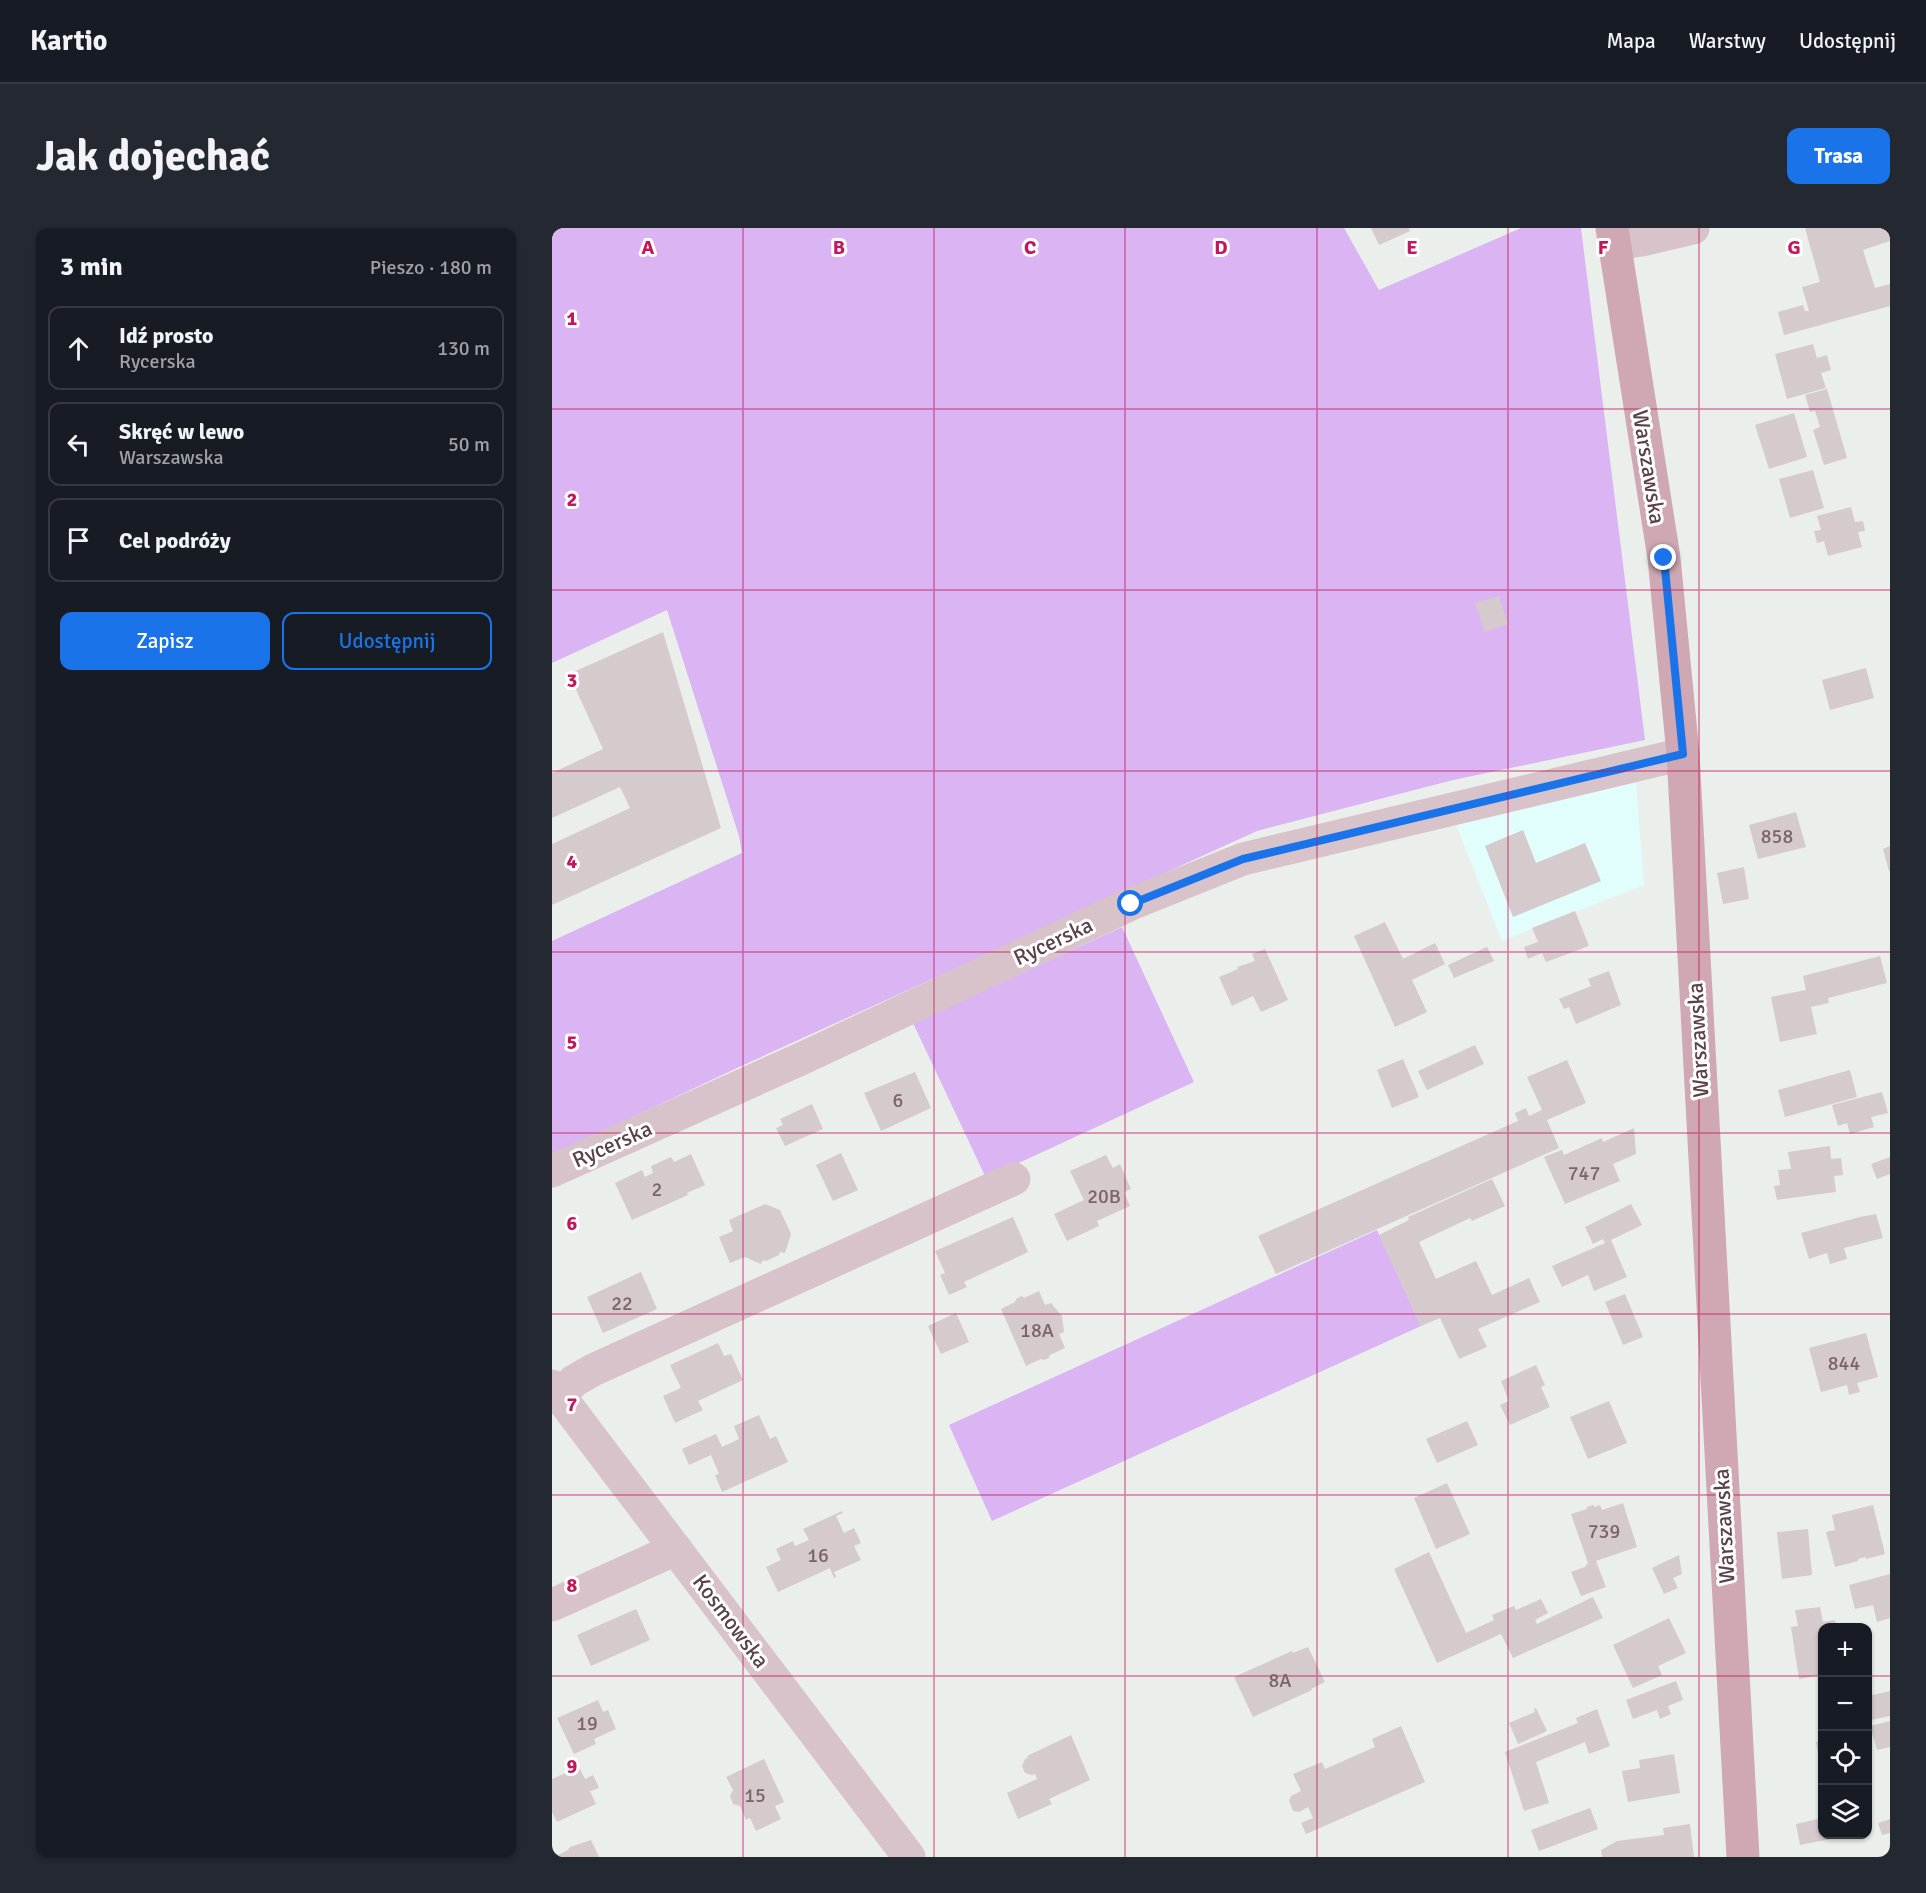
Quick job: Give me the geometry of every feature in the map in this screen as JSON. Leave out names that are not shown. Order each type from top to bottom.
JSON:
[{"type":"main road","name":"Warszawska","points":[[1613,236],[1664,558],[1683,754],[1743,1857]]},
{"type":"street","points":[[1613,236],[1642,240],[1693,228]]},
{"type":"street","name":"Rycerska","points":[[552,1171],[803,1058],[1131,904],[1243,859],[1683,754]]},
{"type":"street","points":[[556,1391],[593,1370],[1014,1179]]},
{"type":"street","name":"Kosmowska","points":[[556,1391],[909,1857]]},
{"type":"street","points":[[552,1605],[676,1549]]},
{"type":"shaded area","points":[[552,228],[1344,228],[1379,290],[1521,228],[1581,228],[1645,740],[1453,780],[1257,831],[552,1155],[552,941],[742,853],[739,836],[667,610],[552,663]]},
{"type":"shaded area","points":[[1636,783],[1644,885],[1502,941],[1455,822]]},
{"type":"shaded area","points":[[1122,927],[1194,1082],[986,1178],[913,1023]]},
{"type":"shaded area","points":[[1377,1230],[1421,1326],[992,1521],[949,1425]]},
{"type":"building","points":[[1371,228],[1409,228],[1410,231],[1379,245]]},
{"type":"building","points":[[1805,228],[1890,228],[1890,241],[1863,250],[1875,288],[1890,284],[1890,306],[1784,335],[1778,312],[1803,305],[1805,311],[1809,311],[1802,287],[1820,282]]},
{"type":"building","points":[[1813,344],[1817,358],[1827,355],[1831,370],[1821,373],[1826,388],[1787,399],[1775,354]]},
{"type":"building","points":[[1827,389],[1847,458],[1824,465],[1813,430],[1820,427],[1815,411],[1810,412],[1805,395]]},
{"type":"building","points":[[1794,413],[1807,457],[1769,469],[1755,425]]},
{"type":"building","points":[[1813,470],[1824,508],[1790,518],[1779,479]]},
{"type":"building","points":[[1851,507],[1855,522],[1863,521],[1865,531],[1858,532],[1862,547],[1828,556],[1824,541],[1817,543],[1814,531],[1821,530],[1817,516]]},
{"type":"building","points":[[1499,596],[1508,624],[1485,632],[1475,603]]},
{"type":"building","points":[[663,632],[721,828],[552,905],[552,844],[630,808],[620,787],[552,818],[552,773],[603,749],[569,674]]},
{"type":"building","points":[[1866,668],[1874,698],[1830,710],[1822,680]]},
{"type":"building","points":[[1796,812],[1806,847],[1758,859],[1749,825]]},
{"type":"building","points":[[1523,830],[1536,863],[1585,843],[1601,881],[1513,917],[1485,846]]},
{"type":"building","points":[[1890,846],[1890,871],[1889,871],[1883,849]]},
{"type":"building","points":[[1744,867],[1749,899],[1723,904],[1717,873]]},
{"type":"building","points":[[1575,911],[1589,946],[1546,962],[1542,953],[1528,959],[1524,947],[1538,942],[1532,928]]},
{"type":"building","points":[[1385,922],[1403,959],[1435,943],[1445,964],[1412,980],[1427,1012],[1395,1027],[1354,936]]},
{"type":"building","points":[[1487,947],[1494,961],[1454,978],[1448,965]]},
{"type":"building","points":[[1265,949],[1288,1000],[1261,1012],[1253,996],[1232,1006],[1219,977],[1238,969],[1237,967],[1255,961],[1252,954]]},
{"type":"building","points":[[1880,956],[1887,983],[1828,998],[1829,1003],[1811,1007],[1817,1034],[1780,1042],[1771,997],[1806,990],[1803,976]]},
{"type":"building","points":[[1609,971],[1621,1005],[1576,1024],[1569,1007],[1564,1009],[1559,999],[1591,986],[1588,979]]},
{"type":"building","points":[[1475,1045],[1484,1064],[1427,1090],[1418,1071]]},
{"type":"building","points":[[1403,1059],[1419,1097],[1392,1108],[1377,1070]]},
{"type":"building","points":[[1567,1060],[1586,1103],[1547,1120],[1559,1148],[1276,1274],[1258,1236],[1518,1121],[1515,1113],[1526,1108],[1529,1116],[1542,1110],[1527,1077]]},
{"type":"building","points":[[1850,1070],[1857,1097],[1785,1117],[1778,1090]]},
{"type":"building","points":[[915,1072],[931,1108],[881,1131],[864,1093]]},
{"type":"building","points":[[1882,1092],[1888,1113],[1871,1117],[1874,1127],[1850,1134],[1847,1123],[1838,1126],[1832,1105]]},
{"type":"building","points":[[812,1104],[823,1129],[785,1146],[776,1128],[783,1125],[780,1119]]},
{"type":"building","points":[[1634,1128],[1636,1154],[1613,1164],[1620,1181],[1565,1204],[1544,1157],[1562,1150],[1564,1155],[1602,1138],[1603,1142]]},
{"type":"building","points":[[1830,1146],[1831,1159],[1841,1158],[1843,1175],[1834,1176],[1836,1192],[1777,1200],[1774,1186],[1780,1185],[1778,1170],[1791,1169],[1788,1152]]},
{"type":"building","points":[[841,1153],[858,1190],[833,1201],[816,1165]]},
{"type":"building","points":[[691,1154],[705,1185],[632,1220],[615,1183],[642,1170],[645,1177],[653,1173],[651,1166],[671,1157],[674,1162]]},
{"type":"building","points":[[1106,1155],[1113,1168],[1120,1164],[1131,1189],[1124,1192],[1130,1206],[1097,1221],[1099,1226],[1067,1241],[1054,1214],[1084,1200],[1070,1171]]},
{"type":"building","points":[[1890,1157],[1890,1174],[1877,1179],[1871,1164]]},
{"type":"building","points":[[1492,1179],[1505,1206],[1472,1221],[1470,1218],[1419,1242],[1436,1279],[1476,1261],[1492,1295],[1529,1278],[1540,1302],[1478,1329],[1487,1347],[1459,1359],[1440,1318],[1421,1326],[1379,1235],[1409,1220],[1408,1217]]},
{"type":"building","points":[[765,1204],[780,1210],[791,1234],[785,1253],[780,1252],[779,1255],[766,1261],[763,1260],[761,1264],[745,1257],[730,1263],[719,1237],[733,1231],[729,1220]]},
{"type":"building","points":[[1631,1204],[1642,1225],[1611,1240],[1627,1277],[1594,1291],[1588,1275],[1562,1287],[1552,1266],[1605,1243],[1603,1239],[1593,1244],[1585,1227]]},
{"type":"building","points":[[1876,1214],[1883,1238],[1844,1248],[1847,1259],[1830,1264],[1827,1253],[1809,1259],[1801,1233]]},
{"type":"building","points":[[1013,1217],[1028,1252],[964,1282],[967,1287],[949,1295],[940,1275],[945,1273],[935,1251]]},
{"type":"building","points":[[641,1272],[657,1309],[603,1333],[587,1297]]},
{"type":"building","points":[[1039,1291],[1045,1305],[1051,1303],[1062,1316],[1064,1332],[1059,1334],[1065,1348],[1050,1355],[1049,1358],[1026,1366],[1001,1309],[1022,1296],[1024,1298]]},
{"type":"building","points":[[1625,1294],[1643,1337],[1623,1345],[1605,1302]]},
{"type":"building","points":[[956,1313],[969,1342],[941,1354],[928,1326]]},
{"type":"building","points":[[1866,1333],[1878,1377],[1857,1383],[1860,1392],[1849,1395],[1847,1385],[1821,1392],[1809,1348]]},
{"type":"building","points":[[718,1343],[724,1356],[731,1354],[743,1380],[698,1401],[703,1410],[675,1423],[663,1396],[681,1388],[670,1365]]},
{"type":"building","points":[[1536,1365],[1545,1385],[1541,1387],[1550,1407],[1510,1425],[1500,1405],[1509,1401],[1501,1381]]},
{"type":"building","points":[[1609,1401],[1627,1443],[1588,1459],[1570,1417]]},
{"type":"building","points":[[759,1415],[770,1439],[776,1436],[788,1462],[722,1492],[715,1475],[719,1474],[711,1455],[689,1465],[682,1449],[716,1434],[722,1447],[739,1439],[734,1426]]},
{"type":"building","points":[[1467,1421],[1478,1445],[1437,1463],[1426,1439]]},
{"type":"building","points":[[1447,1483],[1470,1534],[1436,1549],[1414,1498]]},
{"type":"building","points":[[1623,1503],[1637,1547],[1596,1561],[1606,1587],[1581,1596],[1571,1572],[1585,1567],[1588,1563],[1571,1514],[1593,1505],[1595,1507],[1600,1505],[1602,1510]]},
{"type":"building","points":[[1873,1505],[1885,1554],[1858,1559],[1858,1561],[1835,1567],[1826,1532],[1835,1530],[1832,1515]]},
{"type":"building","points":[[842,1511],[843,1513],[836,1516],[844,1533],[854,1528],[861,1543],[854,1546],[861,1560],[834,1572],[836,1577],[834,1578],[830,1568],[778,1592],[766,1567],[781,1560],[776,1549],[793,1541],[795,1546],[809,1540],[803,1529]]},
{"type":"building","points":[[1808,1529],[1812,1575],[1782,1579],[1777,1532]]},
{"type":"building","points":[[1429,1552],[1466,1633],[1494,1620],[1492,1615],[1514,1606],[1516,1610],[1541,1599],[1548,1613],[1535,1620],[1537,1624],[1593,1597],[1603,1618],[1513,1658],[1501,1634],[1437,1663],[1394,1569]]},
{"type":"building","points":[[1679,1555],[1682,1574],[1673,1578],[1678,1588],[1664,1594],[1652,1568]]},
{"type":"building","points":[[1890,1574],[1890,1618],[1877,1622],[1873,1605],[1855,1609],[1849,1585]]},
{"type":"building","points":[[1820,1607],[1823,1622],[1835,1620],[1836,1623],[1818,1623],[1818,1676],[1799,1679],[1791,1627],[1798,1626],[1795,1610]]},
{"type":"building","points":[[636,1609],[650,1640],[591,1666],[577,1635]]},
{"type":"building","points":[[1669,1618],[1686,1653],[1658,1666],[1662,1675],[1633,1688],[1613,1645]]},
{"type":"building","points":[[1308,1647],[1325,1682],[1253,1717],[1234,1677],[1292,1651],[1293,1653]]},
{"type":"building","points":[[1676,1681],[1683,1700],[1668,1706],[1671,1714],[1660,1719],[1657,1710],[1633,1719],[1626,1700]]},
{"type":"building","points":[[1890,1691],[1890,1716],[1872,1720],[1872,1695]]},
{"type":"building","points":[[598,1700],[603,1712],[608,1710],[616,1729],[594,1739],[596,1744],[574,1754],[557,1718]]},
{"type":"building","points":[[1536,1708],[1547,1731],[1518,1744],[1509,1723],[1535,1712]]},
{"type":"building","points":[[1597,1709],[1610,1746],[1589,1754],[1585,1742],[1536,1762],[1549,1803],[1524,1811],[1505,1752],[1578,1723],[1576,1718]]},
{"type":"building","points":[[1890,1721],[1890,1747],[1877,1750],[1872,1726]]},
{"type":"building","points":[[1401,1726],[1425,1782],[1306,1834],[1301,1823],[1313,1818],[1308,1807],[1299,1812],[1293,1811],[1289,1801],[1291,1796],[1301,1791],[1293,1774],[1322,1762],[1325,1769],[1375,1747],[1372,1739]]},
{"type":"building","points":[[1071,1735],[1090,1780],[1049,1799],[1052,1804],[1018,1819],[1007,1793],[1037,1779],[1035,1774],[1025,1773],[1022,1766],[1025,1759]]},
{"type":"building","points":[[1674,1754],[1680,1793],[1628,1802],[1622,1771],[1640,1768],[1639,1760]]},
{"type":"building","points":[[764,1759],[784,1802],[775,1806],[781,1819],[756,1831],[750,1818],[746,1820],[740,1806],[733,1804],[730,1796],[733,1790],[726,1777]]},
{"type":"building","points":[[579,1767],[585,1779],[593,1775],[599,1788],[590,1791],[596,1804],[557,1822],[552,1812],[552,1779]]},
{"type":"building","points":[[1590,1808],[1598,1829],[1539,1851],[1531,1830]]},
{"type":"building","points":[[1818,1819],[1818,1839],[1831,1839],[1800,1845],[1796,1824]]},
{"type":"building","points":[[1890,1819],[1890,1833],[1882,1835],[1878,1823]]},
{"type":"building","points":[[1690,1824],[1694,1857],[1602,1857],[1601,1850],[1617,1841],[1664,1835],[1663,1828]]},
{"type":"building","points":[[591,1840],[599,1857],[559,1857],[558,1855],[570,1847]]},
{"type":"route","points":[[1131,904],[1243,859],[1683,754],[1664,558]]}]
